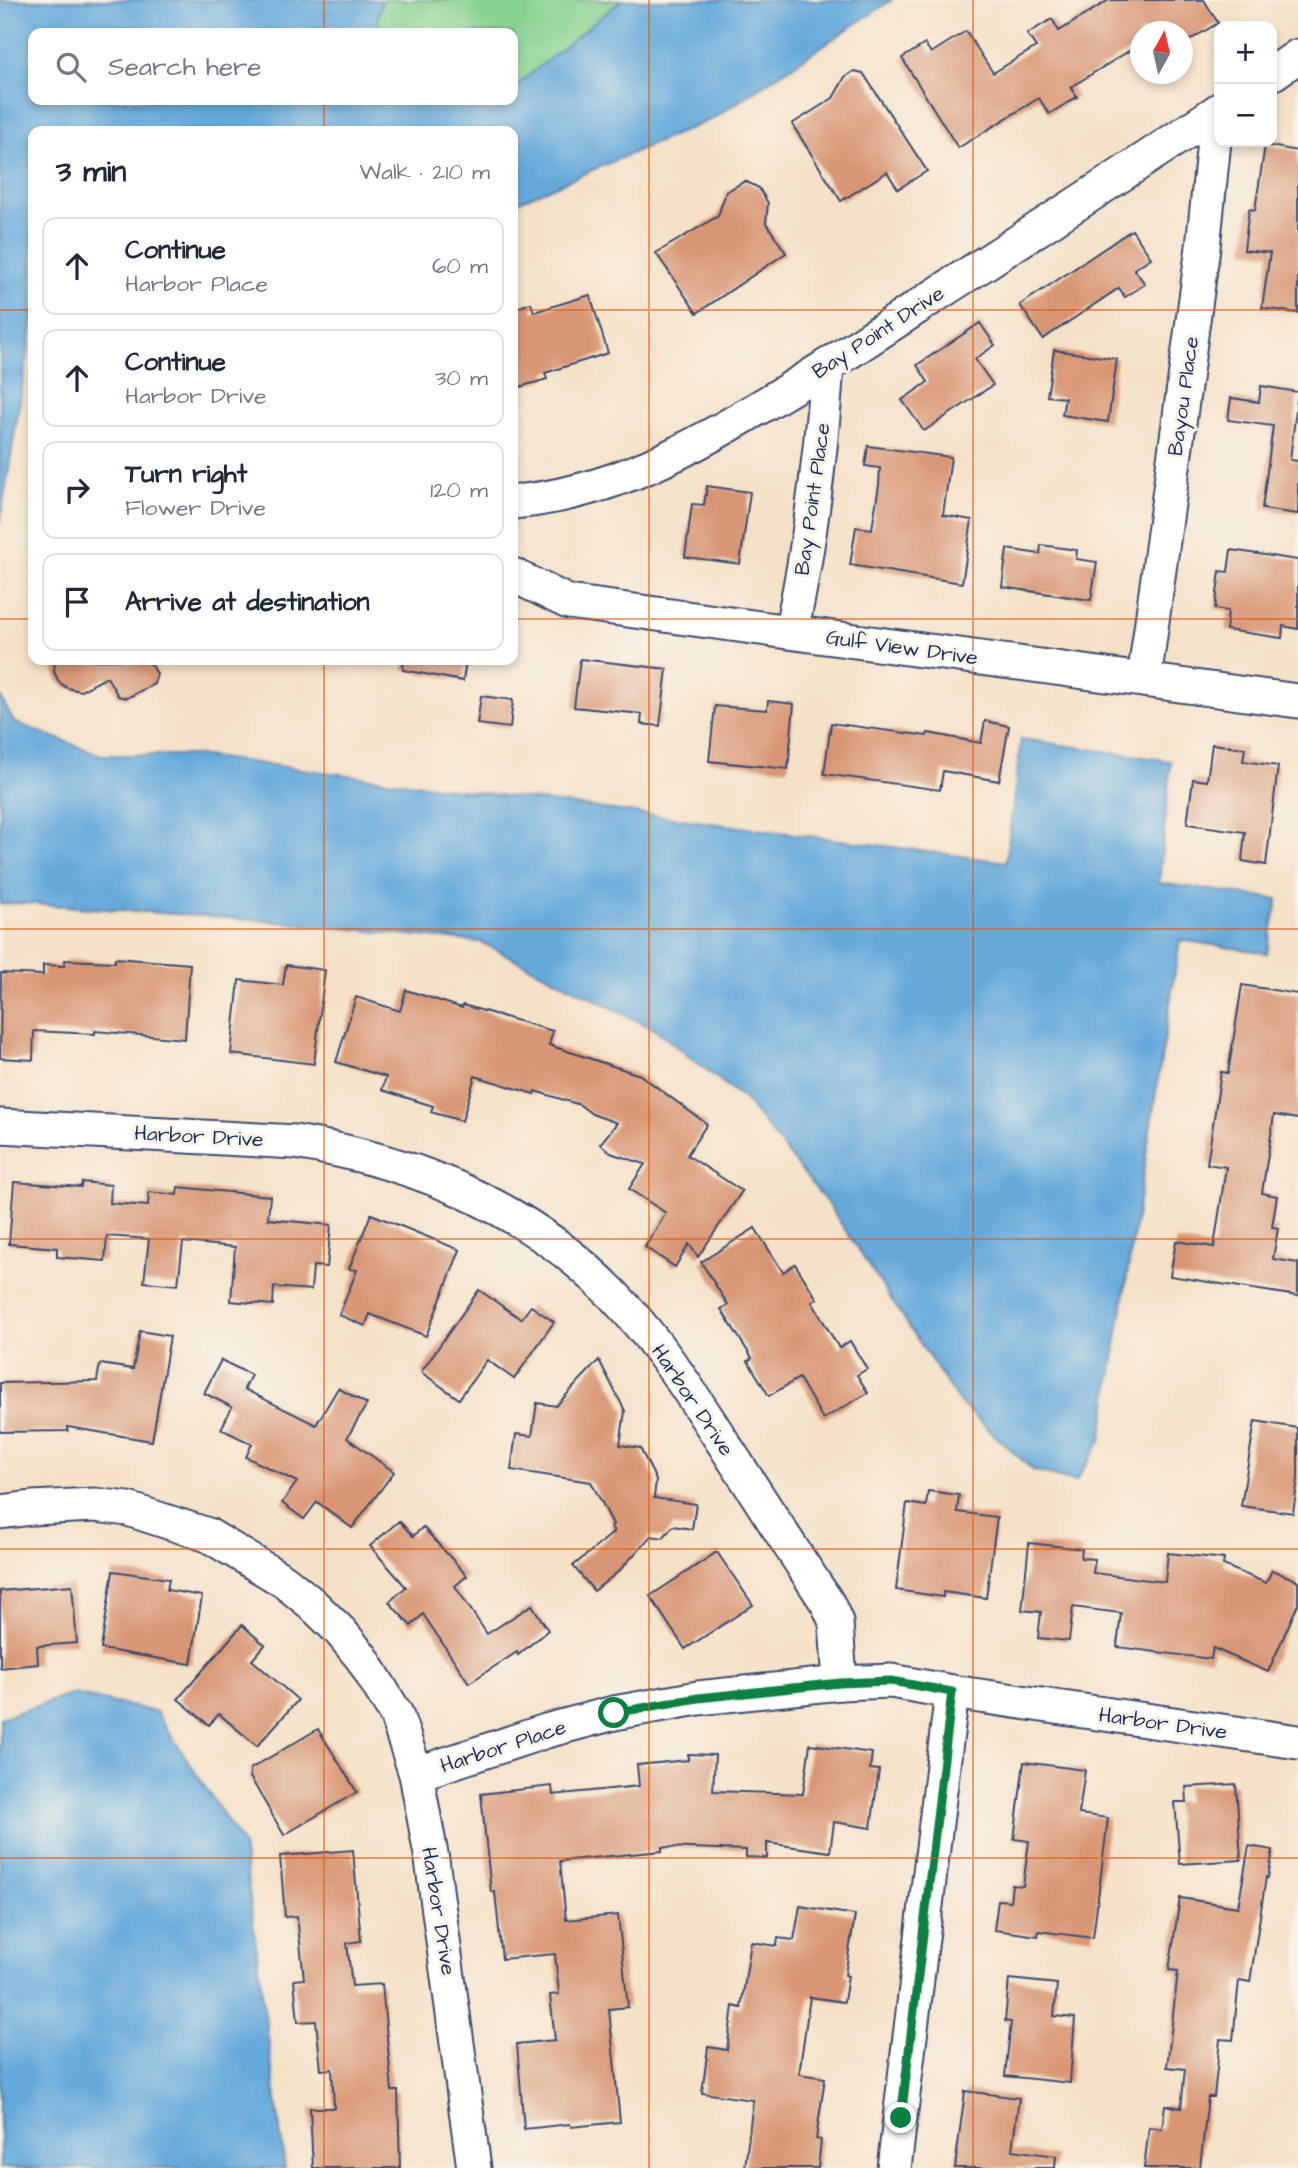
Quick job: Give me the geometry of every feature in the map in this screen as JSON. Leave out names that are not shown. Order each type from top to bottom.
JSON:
[{"type":"street","points":[[1277,71],[1298,56]]},
{"type":"street","name":"Bay Point Drive","points":[[518,502],[581,491],[628,476],[709,438],[828,366],[1214,114]]},
{"type":"street","name":"Bayou Place","points":[[1144,680],[1214,147]]},
{"type":"street","name":"Bay Point Place","points":[[791,632],[822,433],[828,366]]},
{"type":"street","name":"Gulf View Drive","points":[[518,577],[568,602],[1298,701]]},
{"type":"street","name":"Harbor Drive","points":[[0,1126],[295,1142],[331,1147],[412,1169],[454,1186],[525,1224],[558,1246],[589,1272],[627,1309],[666,1356],[828,1604],[836,1622],[840,1683],[891,1681],[1298,1742]]},
{"type":"street","name":"Harbor Drive","points":[[0,1512],[95,1505],[128,1509],[208,1535],[284,1581],[312,1603],[362,1658],[396,1714],[416,1774],[432,1860],[474,2168]]},
{"type":"street","name":"Harbor Place","points":[[416,1774],[546,1731],[614,1713],[698,1698],[840,1683]]},
{"type":"street","points":[[894,2168],[952,1692]]},
{"type":"green space","points":[[382,0],[622,0],[518,85],[518,28],[381,28],[377,22]]},
{"type":"water","points":[[0,0],[382,0],[377,22],[381,28],[28,28],[28,105],[518,105],[518,84],[622,0],[892,0],[712,119],[518,202],[518,126],[28,126],[28,352],[0,523]]},
{"type":"water","points":[[0,696],[14,722],[101,755],[196,755],[1006,862],[1021,739],[1171,761],[1159,883],[1278,899],[1267,953],[1180,940],[1101,1441],[1076,1481],[1033,1470],[959,1402],[828,1204],[745,1100],[654,1029],[481,942],[258,920],[21,903],[0,904]]},
{"type":"water","points":[[73,1694],[156,1712],[243,1845],[285,2168],[0,2168],[0,1718]]},
{"type":"building","points":[[1109,0],[1204,0],[1217,21],[1193,38],[1193,21],[1130,21],[1130,50],[1071,87],[1077,97],[1049,114],[1039,98],[958,148],[902,58],[925,44],[931,53],[966,31],[993,73],[1036,47],[1027,34],[1052,19],[1059,31]]},
{"type":"building","points":[[854,71],[863,73],[927,171],[898,189],[887,172],[841,201],[792,124],[833,98],[845,77]]},
{"type":"building","points":[[1265,147],[1298,151],[1298,313],[1262,308],[1270,253],[1244,250],[1249,209],[1255,210]]},
{"type":"building","points":[[745,181],[759,188],[768,203],[766,223],[786,253],[697,313],[656,253],[718,216],[726,192]]},
{"type":"building","points":[[1132,230],[1151,258],[1134,269],[1145,284],[1125,297],[1119,288],[1043,339],[1020,305]]},
{"type":"building","points":[[590,295],[608,353],[545,373],[547,379],[518,387],[518,307],[531,303],[534,312]]},
{"type":"building","points":[[980,323],[995,345],[975,359],[993,385],[924,431],[902,400],[928,382],[917,365]]},
{"type":"building","points":[[1054,350],[1117,359],[1108,422],[1062,415],[1065,398],[1047,396]]},
{"type":"building","points":[[1261,386],[1298,392],[1290,460],[1298,461],[1298,514],[1262,509],[1273,426],[1228,420],[1231,398],[1259,402]]},
{"type":"building","points":[[868,446],[951,457],[943,515],[972,520],[962,583],[850,565],[856,527],[872,529],[879,485],[880,468],[865,466]]},
{"type":"building","points":[[707,486],[750,492],[740,564],[685,557],[692,504],[704,505]]},
{"type":"building","points":[[1041,545],[1077,550],[1076,559],[1097,562],[1091,600],[1002,587],[1007,549],[1040,554]]},
{"type":"building","points":[[1231,550],[1298,560],[1298,629],[1283,626],[1282,638],[1226,630],[1228,611],[1215,609],[1220,571],[1228,572]]},
{"type":"building","points":[[580,659],[667,669],[660,726],[641,724],[642,714],[574,707]]},
{"type":"building","points":[[55,665],[152,665],[157,674],[154,684],[127,698],[118,696],[107,677],[81,691],[67,688],[59,682],[54,672]]},
{"type":"building","points":[[404,665],[465,665],[463,681],[403,670]]},
{"type":"building","points":[[481,696],[513,700],[510,728],[477,724]]},
{"type":"building","points":[[768,701],[794,704],[788,769],[709,761],[715,706],[767,710]]},
{"type":"building","points":[[985,721],[1009,726],[999,781],[943,771],[940,790],[824,774],[831,723],[927,736],[928,733],[981,743]]},
{"type":"building","points":[[1212,744],[1245,748],[1243,761],[1278,766],[1266,865],[1242,861],[1245,832],[1187,824],[1193,779],[1207,781]]},
{"type":"building","points":[[115,958],[190,964],[185,1039],[95,1031],[95,1034],[34,1031],[33,1060],[0,1058],[1,973],[43,975],[43,965],[64,966],[65,960],[115,962]]},
{"type":"building","points":[[286,965],[325,970],[314,1064],[231,1054],[239,980],[283,985]]},
{"type":"building","points":[[1242,985],[1298,994],[1298,1119],[1274,1115],[1262,1193],[1277,1196],[1272,1227],[1278,1228],[1273,1259],[1298,1263],[1298,1296],[1170,1276],[1176,1241],[1214,1247],[1226,1167],[1207,1164],[1221,1072],[1228,1073]]},
{"type":"building","points":[[406,990],[462,1008],[463,1005],[553,1031],[549,1045],[640,1075],[707,1124],[687,1155],[742,1191],[698,1257],[689,1244],[675,1267],[645,1247],[666,1213],[629,1189],[645,1164],[613,1154],[600,1144],[617,1123],[592,1114],[580,1105],[475,1076],[462,1121],[431,1112],[433,1106],[382,1090],[386,1077],[336,1062],[356,997],[400,1011]]},
{"type":"building","points":[[14,1182],[81,1187],[82,1182],[111,1185],[110,1203],[148,1206],[149,1192],[177,1195],[178,1187],[270,1196],[268,1219],[331,1225],[327,1267],[313,1266],[311,1290],[274,1287],[273,1305],[231,1301],[235,1247],[183,1242],[178,1285],[144,1282],[149,1239],[107,1236],[105,1261],[57,1257],[57,1248],[9,1244]]},
{"type":"building","points":[[371,1214],[460,1250],[426,1336],[370,1314],[365,1326],[339,1315],[357,1270],[349,1269]]},
{"type":"building","points":[[755,1228],[783,1272],[795,1264],[817,1299],[812,1302],[839,1348],[850,1341],[867,1369],[857,1375],[868,1393],[823,1419],[799,1378],[769,1396],[748,1361],[752,1358],[721,1309],[728,1305],[701,1262]]},
{"type":"building","points":[[479,1290],[521,1319],[531,1306],[554,1322],[514,1379],[487,1360],[459,1399],[421,1372]]},
{"type":"building","points":[[140,1331],[170,1336],[152,1441],[68,1427],[68,1431],[0,1432],[0,1383],[97,1381],[100,1364],[133,1369]]},
{"type":"building","points":[[221,1360],[251,1375],[244,1389],[316,1425],[338,1388],[367,1404],[347,1438],[394,1472],[352,1528],[317,1502],[304,1519],[282,1503],[297,1482],[246,1457],[252,1444],[221,1429],[232,1407],[204,1393]]},
{"type":"building","points":[[599,1360],[625,1411],[620,1445],[640,1448],[656,1480],[654,1498],[696,1504],[692,1529],[673,1526],[663,1538],[651,1536],[619,1571],[594,1591],[573,1566],[614,1532],[611,1527],[613,1524],[591,1482],[511,1470],[516,1434],[532,1436],[537,1403],[556,1406]]},
{"type":"building","points":[[1255,1421],[1298,1428],[1298,1479],[1293,1513],[1241,1506]]},
{"type":"building","points":[[928,1491],[959,1495],[957,1512],[997,1517],[986,1598],[943,1592],[943,1597],[896,1590],[907,1503],[926,1506]]},
{"type":"building","points":[[399,1521],[413,1536],[423,1527],[467,1576],[455,1586],[487,1634],[532,1605],[548,1630],[518,1655],[517,1652],[469,1683],[423,1614],[411,1626],[389,1602],[406,1587],[370,1546]]},
{"type":"building","points":[[1029,1543],[1082,1549],[1081,1558],[1095,1559],[1093,1573],[1165,1582],[1168,1553],[1224,1559],[1223,1565],[1266,1583],[1272,1570],[1298,1581],[1298,1604],[1268,1672],[1213,1648],[1211,1659],[1117,1647],[1121,1613],[1073,1607],[1069,1641],[1038,1638],[1041,1612],[1022,1610]]},
{"type":"building","points":[[717,1552],[753,1605],[685,1649],[650,1596]]},
{"type":"building","points":[[113,1571],[169,1579],[167,1590],[202,1596],[191,1664],[101,1649]]},
{"type":"building","points":[[72,1585],[77,1643],[37,1646],[38,1664],[0,1668],[0,1591]]},
{"type":"building","points":[[242,1625],[265,1645],[252,1660],[298,1700],[257,1746],[219,1714],[209,1725],[178,1699]]},
{"type":"building","points":[[318,1729],[357,1792],[284,1835],[250,1777],[250,1769]]},
{"type":"building","points":[[810,1744],[872,1753],[870,1769],[879,1770],[871,1828],[834,1822],[830,1852],[767,1843],[767,1858],[746,1857],[746,1850],[662,1847],[662,1851],[560,1861],[566,1920],[618,1915],[628,2007],[609,2009],[620,2122],[524,2129],[517,2044],[555,2040],[550,1995],[559,1994],[555,1954],[502,1959],[495,1892],[491,1892],[481,1794],[552,1786],[553,1795],[639,1786],[637,1765],[688,1760],[688,1754],[715,1755],[713,1791],[803,1794]]},
{"type":"building","points":[[1024,1762],[1085,1770],[1079,1814],[1108,1818],[1093,1938],[1039,1931],[1038,1936],[994,1930],[998,1900],[1010,1901],[1012,1885],[1023,1886],[1029,1841],[1014,1839]]},
{"type":"building","points":[[1236,1784],[1241,1860],[1180,1864],[1175,1802],[1187,1802],[1186,1787]]},
{"type":"building","points":[[1249,1846],[1273,1850],[1268,1878],[1266,1877],[1250,1982],[1239,1980],[1233,2040],[1220,2039],[1214,2097],[1208,2097],[1200,2168],[1144,2168],[1149,2127],[1162,2129],[1165,2105],[1181,2108],[1185,2069],[1167,2067],[1178,1971],[1169,1970],[1180,1898],[1238,1907]]},
{"type":"building","points":[[353,1850],[361,1941],[347,1943],[352,1986],[382,1984],[392,2091],[398,2091],[400,2168],[313,2168],[310,2108],[334,2108],[332,2069],[321,2070],[316,2021],[298,2022],[294,1980],[304,1979],[297,1916],[285,1917],[280,1856]]},
{"type":"building","points":[[800,1906],[855,1915],[845,1975],[848,1976],[844,2002],[810,1997],[799,2074],[825,2078],[816,2139],[821,2140],[818,2168],[745,2168],[753,2100],[702,2093],[708,2047],[727,2050],[733,2006],[741,2008],[751,1942],[777,1946],[778,1938],[794,1940]]},
{"type":"building","points":[[1009,1979],[1057,1984],[1054,2016],[1075,2018],[1070,2083],[1005,2076],[1011,2022],[1005,2021]]},
{"type":"building","points":[[965,2091],[1019,2098],[1012,2150],[1056,2156],[1055,2168],[955,2168]]},
{"type":"route","points":[[614,1713],[698,1698],[840,1683],[891,1681],[952,1692],[901,2118]]}]
